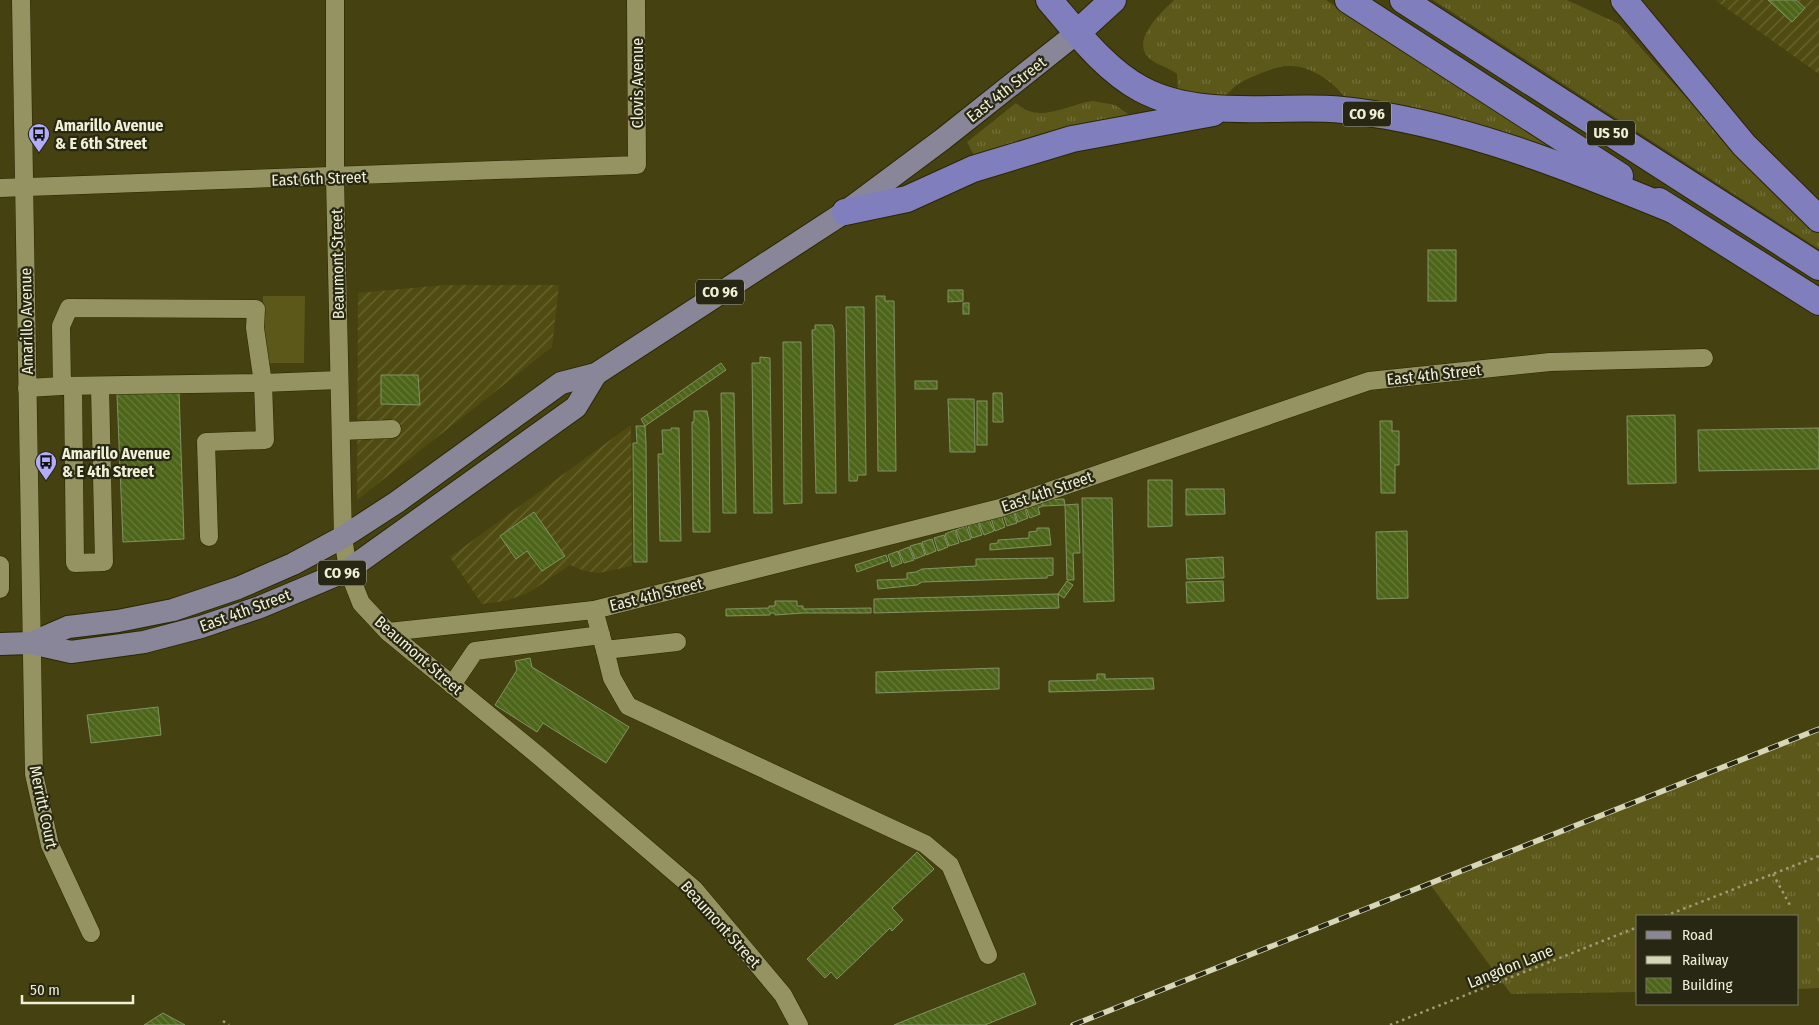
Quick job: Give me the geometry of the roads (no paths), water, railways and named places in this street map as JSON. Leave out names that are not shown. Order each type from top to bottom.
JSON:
[{"type":"highway","points":[[1049,0],[1112,67],[1140,88],[1172,101],[1198,106],[1236,108]]},
{"type":"highway","name":"East 4th Street","points":[[1078,32],[1113,0]]},
{"type":"highway","name":"US 50","points":[[1348,0],[1819,302]]},
{"type":"highway","name":"US 50","points":[[1403,0],[1819,267]]},
{"type":"highway","points":[[1624,0],[1744,145],[1819,219]]},
{"type":"highway","name":"CO 96","points":[[845,212],[907,198],[973,169],[1072,139],[1180,121],[1236,108],[1332,109],[1386,116],[1437,127],[1569,168],[1673,210]]},
{"type":"main road","name":"East 4th Street","points":[[31,643],[68,627],[118,621],[173,610],[238,588],[293,564],[343,537],[397,502],[561,383],[596,374],[845,212],[943,139],[1078,32]]},
{"type":"main road","name":"East 4th Street","points":[[0,644],[31,643],[71,652],[144,642],[201,627],[260,607],[348,570],[576,407],[596,374]]},
{"type":"street","name":"Amarillo Avenue","points":[[21,0],[31,643]]},
{"type":"street","name":"Beaumont Street","points":[[335,0],[335,178],[343,537],[348,570],[361,603],[388,632],[540,756],[694,889],[783,995],[799,1025]]},
{"type":"street","name":"Clovis Avenue","points":[[636,0],[637,165]]},
{"type":"street","name":"East 6th Street","points":[[0,188],[335,178],[637,165]]},
{"type":"street","points":[[100,387],[104,562],[75,563],[68,387],[61,326],[69,308],[256,309],[255,328],[263,383],[265,440],[206,442],[208,537]]},
{"type":"street","name":"East 4th Street","points":[[388,632],[594,610],[1000,508],[1369,381],[1550,362],[1704,358]]},
{"type":"street","points":[[27,388],[339,380]]},
{"type":"street","points":[[340,432],[392,429]]},
{"type":"street","points":[[0,565],[0,589]]},
{"type":"street","points":[[594,610],[612,678],[628,706],[925,844],[950,865],[988,955]]},
{"type":"street","points":[[523,618],[527,644]]},
{"type":"street","points":[[452,685],[475,651],[472,623]]},
{"type":"street","points":[[475,651],[527,644],[678,642]]},
{"type":"street","name":"Merritt Court","points":[[31,643],[34,774],[50,845],[90,932]]},
{"type":"railway","points":[[1073,1025],[1819,729]]},
{"type":"place","name":"Amarillo Avenue & E 6th Street","points":[[39,153]]},
{"type":"place","name":"Amarillo Avenue & E 4th Street","points":[[46,481]]}]
